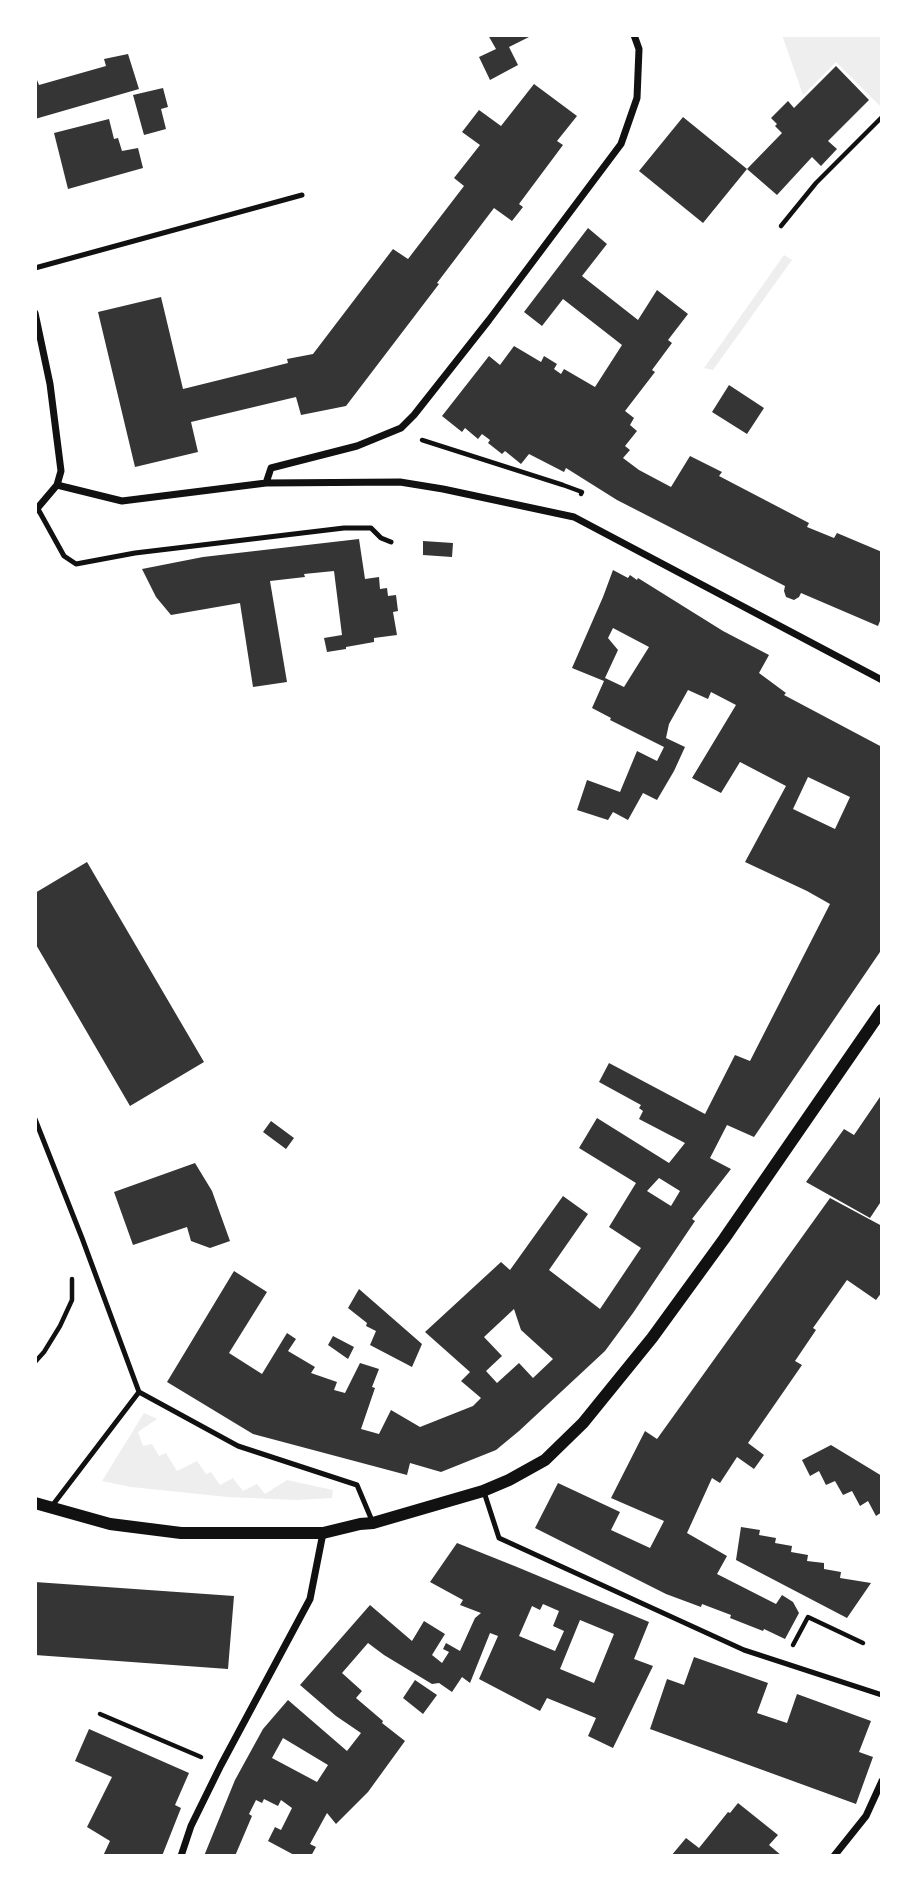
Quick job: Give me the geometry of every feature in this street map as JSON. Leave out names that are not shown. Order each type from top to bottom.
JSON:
[{"type":"street","points":[[266,483],[271,468],[357,446],[401,428],[414,415],[621,144],[637,98],[639,49],[634,35]]},
{"type":"street","points":[[35,313],[50,383],[61,461],[57,485],[36,510]]},
{"type":"street","points":[[57,485],[122,501],[266,483],[400,482],[574,517],[882,680]]},
{"type":"street","points":[[35,1503],[110,1524],[181,1533],[323,1533],[373,1523],[483,1491],[545,1460],[583,1423],[652,1338],[882,1010]]},
{"type":"street","points":[[181,1856],[191,1826],[221,1765],[310,1599],[323,1533]]},
{"type":"street","points":[[834,1856],[866,1816],[882,1781]]},
{"type":"lane","points":[[35,268],[302,195]]},
{"type":"lane","points":[[36,510],[64,556],[76,564],[135,553],[344,528],[371,528],[381,538],[391,542]]},
{"type":"lane","points":[[35,1119],[139,1392],[238,1446],[357,1485],[373,1523]]},
{"type":"lane","points":[[51,1507],[139,1392]]},
{"type":"lane","points":[[483,1491],[499,1538],[744,1650],[882,1695]]},
{"type":"path","points":[[781,226],[816,183],[882,117]]},
{"type":"path","points":[[401,428],[413,438],[563,485]]},
{"type":"path","points":[[35,1362],[60,1326],[72,1300],[72,1244],[82,1238]]},
{"type":"path","points":[[783,1664],[808,1616],[863,1643]]},
{"type":"path","points":[[100,1714],[221,1765]]},
{"type":"shaded area","points":[[782,35],[882,35],[882,108],[836,62],[803,95]]},
{"type":"shaded area","points":[[784,255],[792,260],[713,370],[704,368]]},
{"type":"shaded area","points":[[144,1413],[157,1419],[138,1432],[143,1446],[152,1444],[159,1456],[166,1453],[177,1471],[197,1461],[206,1474],[211,1472],[220,1485],[233,1478],[243,1491],[257,1484],[265,1494],[287,1480],[333,1490],[332,1498],[297,1500],[227,1497],[131,1487],[102,1481]]},
{"type":"building","points":[[488,35],[533,35],[509,47],[518,65],[490,80],[479,57],[496,49]]},
{"type":"building","points":[[128,54],[139,89],[35,119],[35,75],[39,85],[106,66],[104,59]]},
{"type":"building","points":[[836,66],[869,100],[828,141],[837,149],[821,166],[812,157],[777,195],[747,169],[782,133],[771,118],[788,101],[794,108]]},
{"type":"building","points":[[534,84],[577,116],[557,141],[563,145],[519,204],[523,207],[512,221],[494,208],[346,406],[301,415],[296,397],[191,422],[198,452],[135,467],[98,312],[161,297],[183,389],[288,363],[287,359],[313,354],[393,249],[408,259],[464,186],[454,178],[480,145],[462,132],[479,110],[501,126]]},
{"type":"building","points":[[163,88],[168,107],[161,109],[166,129],[144,135],[133,95]]},
{"type":"building","points":[[683,117],[747,169],[703,223],[639,171]]},
{"type":"building","points":[[109,119],[114,139],[118,138],[122,151],[138,148],[143,168],[68,189],[54,133]]},
{"type":"building","points":[[588,228],[607,244],[582,276],[638,320],[657,290],[688,314],[668,340],[672,343],[652,370],[655,372],[625,411],[634,418],[630,425],[637,431],[625,446],[630,450],[623,458],[671,487],[690,456],[722,472],[719,476],[809,523],[807,527],[834,538],[837,533],[882,552],[882,616],[878,626],[801,593],[794,600],[786,597],[785,586],[617,500],[566,468],[564,472],[529,454],[521,464],[505,451],[502,454],[488,443],[490,440],[482,434],[478,439],[465,428],[462,432],[442,416],[489,356],[500,365],[514,346],[541,362],[544,356],[557,364],[554,369],[561,374],[564,369],[595,387],[622,345],[563,299],[542,326],[524,312]]},
{"type":"building","points":[[729,385],[764,408],[747,434],[712,412]]},
{"type":"building","points":[[359,539],[365,579],[379,577],[380,589],[387,588],[388,596],[396,595],[398,611],[393,612],[397,635],[374,638],[374,642],[327,652],[324,638],[342,635],[334,571],[270,581],[287,682],[253,687],[240,603],[171,615],[156,597],[142,569],[203,557]]},
{"type":"building","points":[[423,541],[453,543],[452,557],[423,555]]},
{"type":"building","points":[[613,570],[628,578],[630,575],[637,580],[638,578],[723,631],[769,655],[759,673],[786,693],[784,695],[882,747],[882,949],[754,1137],[727,1125],[710,1158],[731,1169],[692,1219],[695,1221],[605,1351],[496,1450],[441,1472],[410,1463],[407,1475],[253,1434],[167,1382],[234,1271],[267,1292],[229,1353],[262,1374],[287,1333],[296,1339],[288,1351],[315,1367],[311,1373],[337,1382],[334,1390],[345,1393],[360,1363],[379,1369],[361,1429],[379,1434],[391,1410],[420,1427],[473,1406],[481,1398],[461,1381],[470,1372],[425,1332],[501,1262],[510,1270],[563,1196],[588,1214],[549,1270],[600,1309],[641,1248],[609,1227],[636,1183],[579,1148],[597,1118],[669,1163],[685,1143],[639,1119],[643,1111],[639,1108],[641,1105],[599,1082],[609,1063],[705,1114],[735,1055],[750,1061],[830,904],[745,862],[786,786],[740,762],[721,793],[692,778],[736,705],[711,692],[708,699],[688,690],[669,724],[666,738],[685,747],[657,800],[643,793],[628,820],[613,812],[608,820],[577,810],[587,780],[620,792],[637,751],[657,761],[664,747],[592,708],[604,681],[572,668]],"holes":[[[613,628],[649,647],[624,687],[605,678],[618,650],[608,638]],[[808,777],[850,797],[835,829],[793,809]],[[659,1178],[680,1191],[671,1206],[647,1191]],[[514,1309],[521,1330],[553,1359],[533,1378],[519,1363],[497,1383],[486,1371],[502,1356],[484,1337]]]},
{"type":"building","points":[[87,862],[204,1062],[130,1106],[35,943],[35,893]]},
{"type":"building","points":[[882,1094],[882,1200],[870,1218],[806,1182],[844,1129],[854,1135]]},
{"type":"building","points":[[271,1121],[294,1138],[286,1149],[263,1132]]},
{"type":"building","points":[[195,1163],[212,1191],[230,1241],[210,1248],[191,1241],[187,1227],[133,1245],[114,1192]]},
{"type":"building","points":[[830,1198],[882,1226],[882,1292],[876,1300],[847,1280],[813,1328],[816,1330],[795,1361],[802,1365],[748,1443],[764,1455],[754,1469],[737,1457],[720,1483],[712,1478],[687,1533],[727,1556],[717,1574],[776,1604],[782,1595],[793,1602],[799,1613],[785,1639],[702,1604],[701,1607],[666,1594],[535,1528],[558,1483],[620,1512],[611,1530],[650,1548],[664,1521],[611,1498],[645,1431],[657,1439]]},
{"type":"building","points":[[359,1289],[422,1344],[412,1367],[370,1345],[376,1331],[366,1326],[367,1323],[348,1308]]},
{"type":"building","points":[[333,1336],[354,1347],[348,1359],[328,1345]]},
{"type":"building","points":[[831,1445],[882,1476],[882,1512],[876,1516],[868,1501],[860,1506],[852,1491],[843,1495],[835,1481],[826,1485],[819,1471],[810,1476],[802,1460]]},
{"type":"building","points":[[741,1527],[760,1530],[759,1535],[776,1538],[775,1543],[792,1546],[791,1552],[808,1555],[807,1561],[824,1563],[824,1569],[841,1572],[840,1578],[871,1583],[847,1618],[736,1560]]},
{"type":"building","points":[[457,1543],[649,1622],[634,1659],[653,1666],[613,1748],[588,1736],[596,1718],[547,1698],[540,1711],[479,1679],[498,1636],[490,1633],[470,1683],[462,1677],[452,1692],[439,1683],[432,1684],[368,1643],[342,1673],[362,1691],[356,1698],[405,1741],[368,1792],[336,1824],[327,1813],[310,1844],[316,1847],[311,1856],[296,1856],[268,1841],[275,1827],[281,1830],[292,1808],[281,1800],[278,1806],[264,1799],[262,1803],[256,1800],[235,1856],[204,1856],[235,1780],[263,1729],[288,1700],[347,1751],[361,1733],[300,1685],[370,1605],[412,1641],[424,1621],[445,1634],[432,1655],[442,1663],[449,1652],[443,1649],[446,1643],[460,1651],[475,1618],[481,1613],[460,1605],[463,1600],[430,1582]],"holes":[[[543,1604],[559,1611],[553,1626],[564,1631],[555,1651],[519,1636],[532,1606],[540,1610]],[[580,1620],[614,1634],[594,1683],[560,1669]],[[283,1738],[328,1765],[317,1782],[272,1758]]]},
{"type":"building","points":[[35,1582],[234,1596],[228,1669],[35,1655]]},
{"type":"building","points":[[694,1657],[768,1683],[757,1713],[787,1723],[797,1694],[871,1721],[859,1752],[873,1757],[856,1804],[650,1729],[667,1679],[684,1685]]},
{"type":"building","points":[[415,1680],[437,1695],[423,1714],[403,1698]]},
{"type":"building","points":[[89,1729],[189,1773],[175,1805],[181,1808],[162,1856],[103,1856],[110,1841],[87,1827],[112,1777],[75,1761]]},
{"type":"building","points":[[738,1803],[778,1835],[769,1845],[782,1856],[671,1856],[686,1838],[699,1848]]}]
